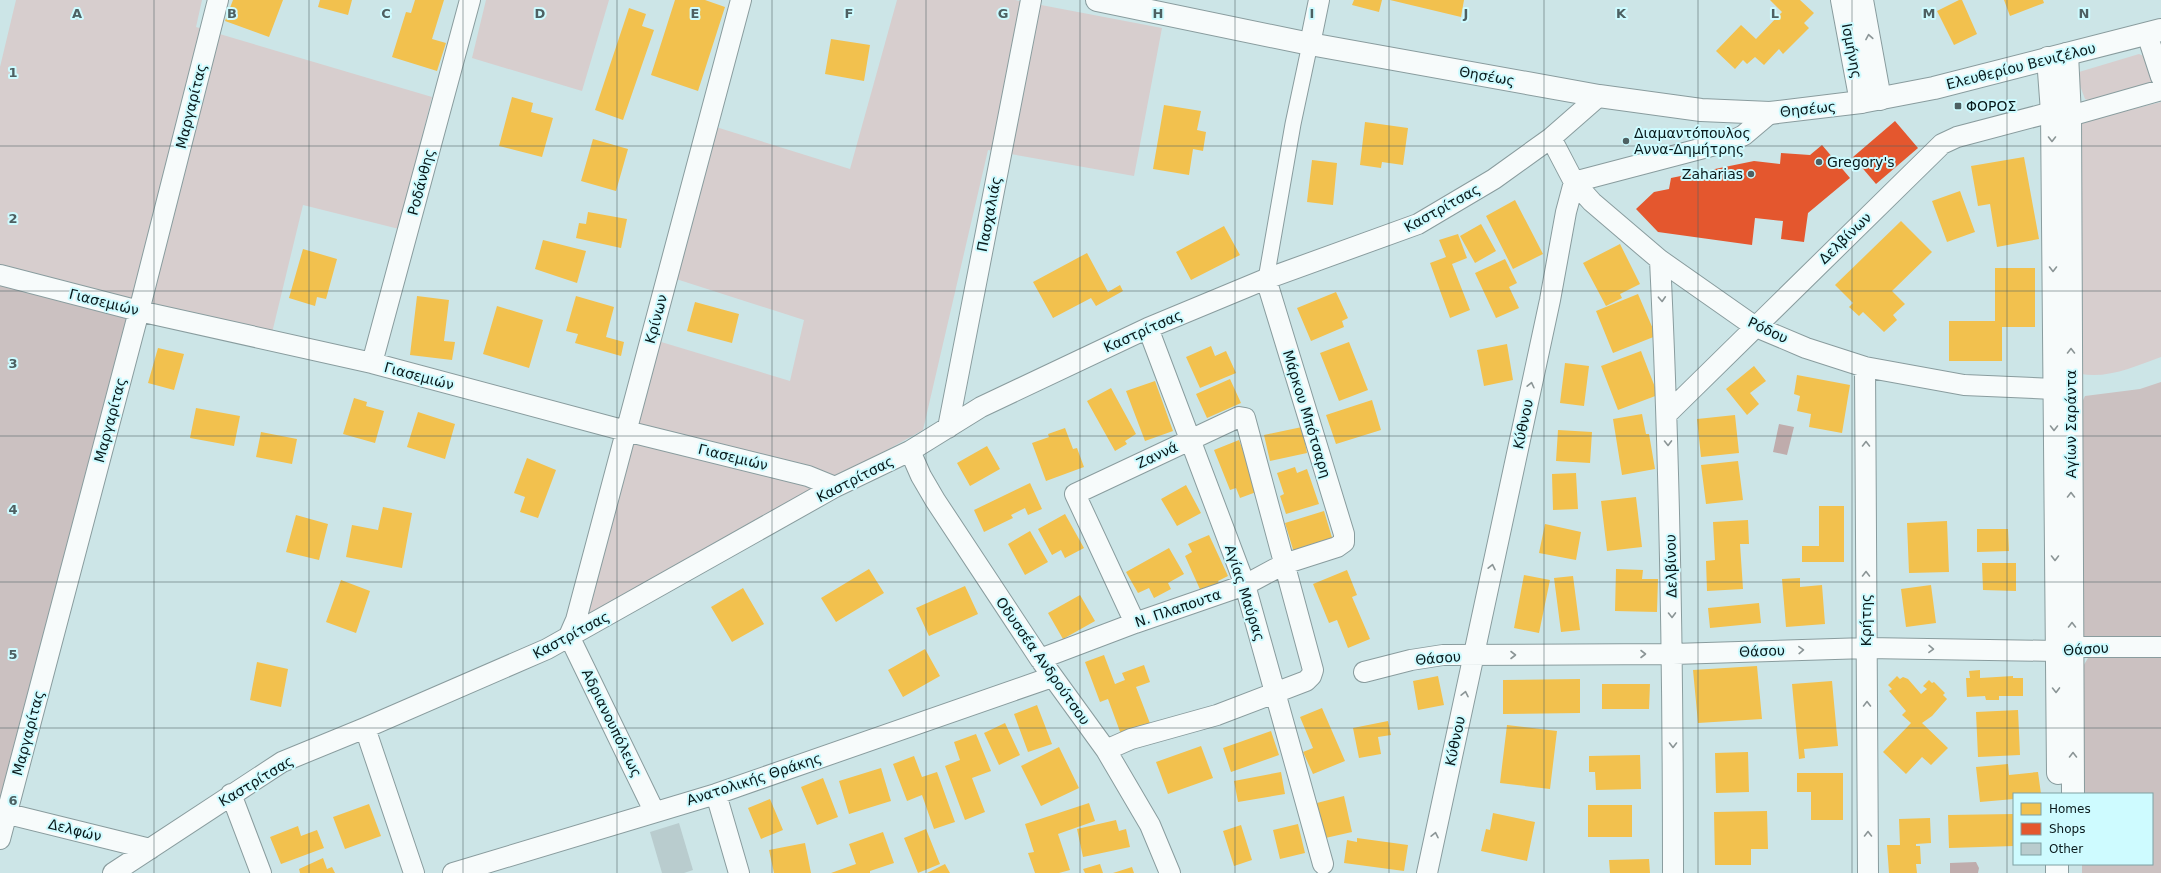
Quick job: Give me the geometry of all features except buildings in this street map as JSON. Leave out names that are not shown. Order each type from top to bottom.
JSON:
[{"type":"main road","name":"Θησέως","points":[[1097,0],[1310,44],[1600,96],[1701,110],[1770,113],[1871,101]]},
{"type":"main road","name":"Ισμήνης","points":[[1842,0],[1871,101]]},
{"type":"main road","name":"Ισμήνης","points":[[1862,0],[1871,101]]},
{"type":"main road","name":"Ελευθερίου Βενιζέλου","points":[[1871,101],[1934,88],[2154,32]]},
{"type":"main road","name":"Αγίων Σαράντα","points":[[2058,56],[2061,114],[2064,649],[2058,793]]},
{"type":"main road","name":"Αγίων Σαράντα","points":[[2061,114],[2054,389],[2064,649],[2073,793]]},
{"type":"street","name":"Μαργαρίτας","points":[[0,839],[4,813],[139,311],[218,0]]},
{"type":"street","name":"Ροδάνθης","points":[[372,363],[470,0]]},
{"type":"street","name":"Κρίνων","points":[[569,636],[576,620],[741,0]]},
{"type":"street","name":"Πασχαλιάς","points":[[948,428],[1031,0]]},
{"type":"street","points":[[1266,279],[1293,124],[1319,0]]},
{"type":"street","points":[[2154,32],[2161,77]]},
{"type":"street","name":"Δελβίνων","points":[[1668,413],[1754,326],[1942,144],[1957,137],[2161,90]]},
{"type":"street","name":"Καστρίτσας","points":[[113,873],[231,794],[282,762],[521,661],[569,636],[835,487],[910,451],[980,407],[1148,328],[1266,279],[1418,224],[1494,179],[1551,138],[1600,96]]},
{"type":"street","points":[[1574,182],[1734,140],[1744,134],[1770,113]]},
{"type":"street","name":"Ρόδου","points":[[1551,138],[1574,182],[1592,202],[1660,260],[1754,326],[1806,348],[1865,367],[1964,385],[2054,389]]},
{"type":"street","name":"Κύθνου","points":[[1427,873],[1550,300],[1566,212],[1574,182]]},
{"type":"street","name":"Δελβίνου","points":[[1660,260],[1668,413],[1673,654],[1673,873]]},
{"type":"street","name":"Γιασεμιών","points":[[0,275],[139,311],[372,363],[808,476],[835,487]]},
{"type":"street","name":"Μάρκου Μπότσαρη","points":[[1266,279],[1344,534],[1344,542],[1337,547]]},
{"type":"street","name":"Αγίας Μαύρας","points":[[1148,328],[1245,585],[1323,864]]},
{"type":"street","name":"Κρήτης","points":[[1865,367],[1868,873]]},
{"type":"street","name":"Ζαννά","points":[[1135,622],[1075,494],[1239,417],[1244,418],[1248,424],[1284,564]]},
{"type":"street","name":"Οδυσσέα Ανδρούτσου","points":[[910,451],[921,476],[935,500],[1040,660],[1106,750],[1150,826],[1170,873]]},
{"type":"street","name":"Ν. Πλαπουτα","points":[[1040,660],[1135,622],[1245,585],[1284,564],[1337,547]]},
{"type":"street","points":[[1106,750],[1138,737],[1217,715],[1306,681],[1311,676],[1313,670],[1284,564]]},
{"type":"street","name":"Αδριανουπόλεως","points":[[569,636],[654,811]]},
{"type":"street","name":"Θάσου","points":[[1364,672],[1411,660],[1443,655],[1673,654],[1866,648],[2064,649],[2161,646]]},
{"type":"street","name":"Ανατολικής Θράκης","points":[[453,873],[654,811],[716,794],[1052,677]]},
{"type":"street","points":[[365,728],[414,873]]},
{"type":"street","points":[[231,794],[261,873]]},
{"type":"street","points":[[716,794],[739,873]]},
{"type":"street","name":"Δελφών","points":[[4,813],[150,849]]},
{"type":"shaded area","points":[[16,0],[202,0],[196,27],[432,97],[399,229],[303,205],[271,337],[0,268],[0,67]]},
{"type":"shaded area","points":[[486,0],[609,0],[582,91],[472,58]]},
{"type":"shaded area","points":[[897,0],[1015,0],[1162,28],[1134,176],[988,150],[923,430],[581,620],[658,341],[790,381],[804,320],[673,278],[716,127],[850,169]]},
{"type":"shaded area","points":[[2139,54],[2144,56],[2154,81],[2152,84],[2088,100],[2085,99],[2076,75],[2079,72]]},
{"type":"shaded area","points":[[2161,102],[2161,357],[2122,371],[2101,375],[2081,374],[2079,125],[2085,121]]},
{"type":"shaded area","points":[[0,278],[140,312],[0,844]]},
{"type":"shaded area","points":[[2161,382],[2161,639],[2078,641],[2082,402],[2085,396],[2140,389]]},
{"type":"shaded area","points":[[1779,424],[1794,427],[1787,455],[1773,452]]},
{"type":"shaded area","points":[[2088,658],[2161,658],[2161,873],[2082,873],[2082,865],[2153,865],[2153,793],[2082,793],[2082,668]]},
{"type":"shaded area","points":[[1976,862],[1979,868],[1978,873],[1950,873],[1950,863]]},
{"type":"place","name":"ΦΟΡΟΣ","points":[[1958,106]]},
{"type":"place","name":"Διαμαντόπουλος Αννα-Δημήτρης","points":[[1626,141]]},
{"type":"place","name":"Gregory's","points":[[1819,162]]},
{"type":"place","name":"Zaharias","points":[[1751,174]]}]
